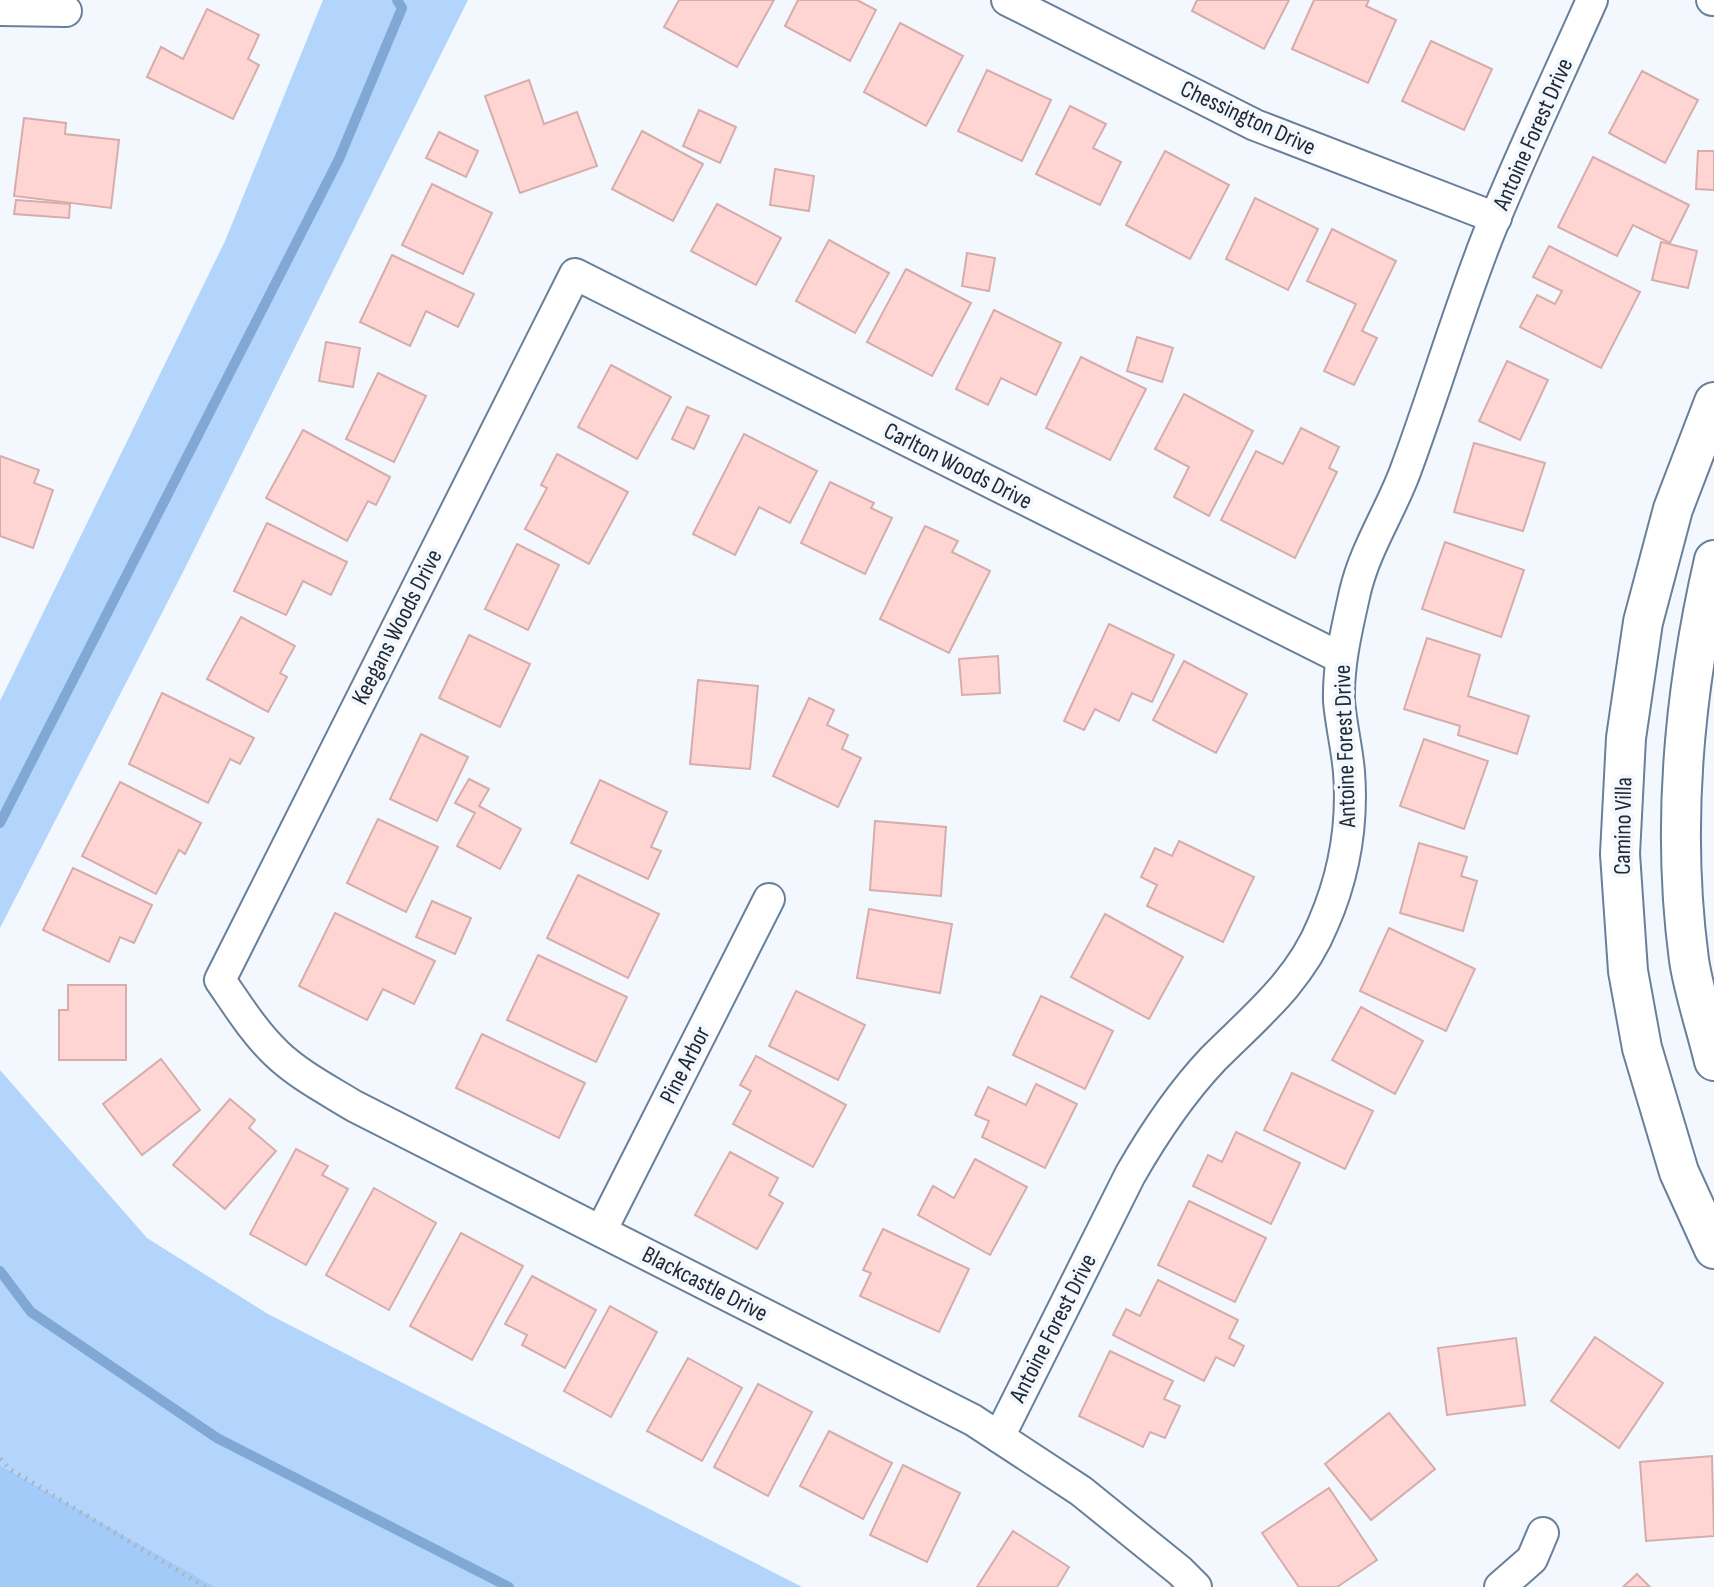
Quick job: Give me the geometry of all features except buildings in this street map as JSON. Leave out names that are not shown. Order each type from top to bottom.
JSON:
[{"type":"street","name":"Chessington Drive","points":[[1007,0],[1255,125],[1496,218]]},
{"type":"street","name":"Antoine Forest Drive","points":[[999,1437],[1130,1175],[1154,1134],[1203,1071],[1269,1007],[1289,983],[1322,928],[1343,868],[1348,837],[1349,774],[1339,701],[1341,658],[1357,587],[1367,556],[1404,475],[1496,218],[1592,0]]},
{"type":"street","points":[[0,10],[66,11]]},
{"type":"street","name":"Carlton Woods Drive","points":[[575,274],[1341,658]]},
{"type":"street","name":"Keegans Woods Drive","points":[[220,980],[575,274]]},
{"type":"street","name":"Camino Villa","points":[[1714,402],[1673,509],[1643,622],[1626,738],[1620,854],[1628,971],[1642,1048],[1679,1172],[1714,1249]]},
{"type":"street","points":[[1714,560],[1697,634],[1682,754],[1680,858],[1689,962],[1714,1061]]},
{"type":"street","name":"Pine Arbor","points":[[601,1231],[769,899]]},
{"type":"street","name":"Blackcastle Drive","points":[[220,980],[257,1034],[279,1057],[307,1077],[354,1106],[973,1420],[1081,1491],[1196,1587]]},
{"type":"street","points":[[1500,1587],[1532,1559],[1543,1533]]},
{"type":"path","points":[[0,1459],[11,1470],[205,1587]]},
{"type":"shaded area","points":[[323,0],[468,0],[183,572],[0,928],[0,701],[225,241]]},
{"type":"shaded area","points":[[0,1070],[147,1238],[268,1314],[802,1587],[216,1587],[0,1465]]},
{"type":"shaded area","points":[[0,1465],[216,1587],[0,1587]]},
{"type":"waterway","points":[[0,823],[339,159],[402,8],[397,0]]},
{"type":"waterway","points":[[0,1271],[31,1312],[217,1438],[509,1587]]}]
